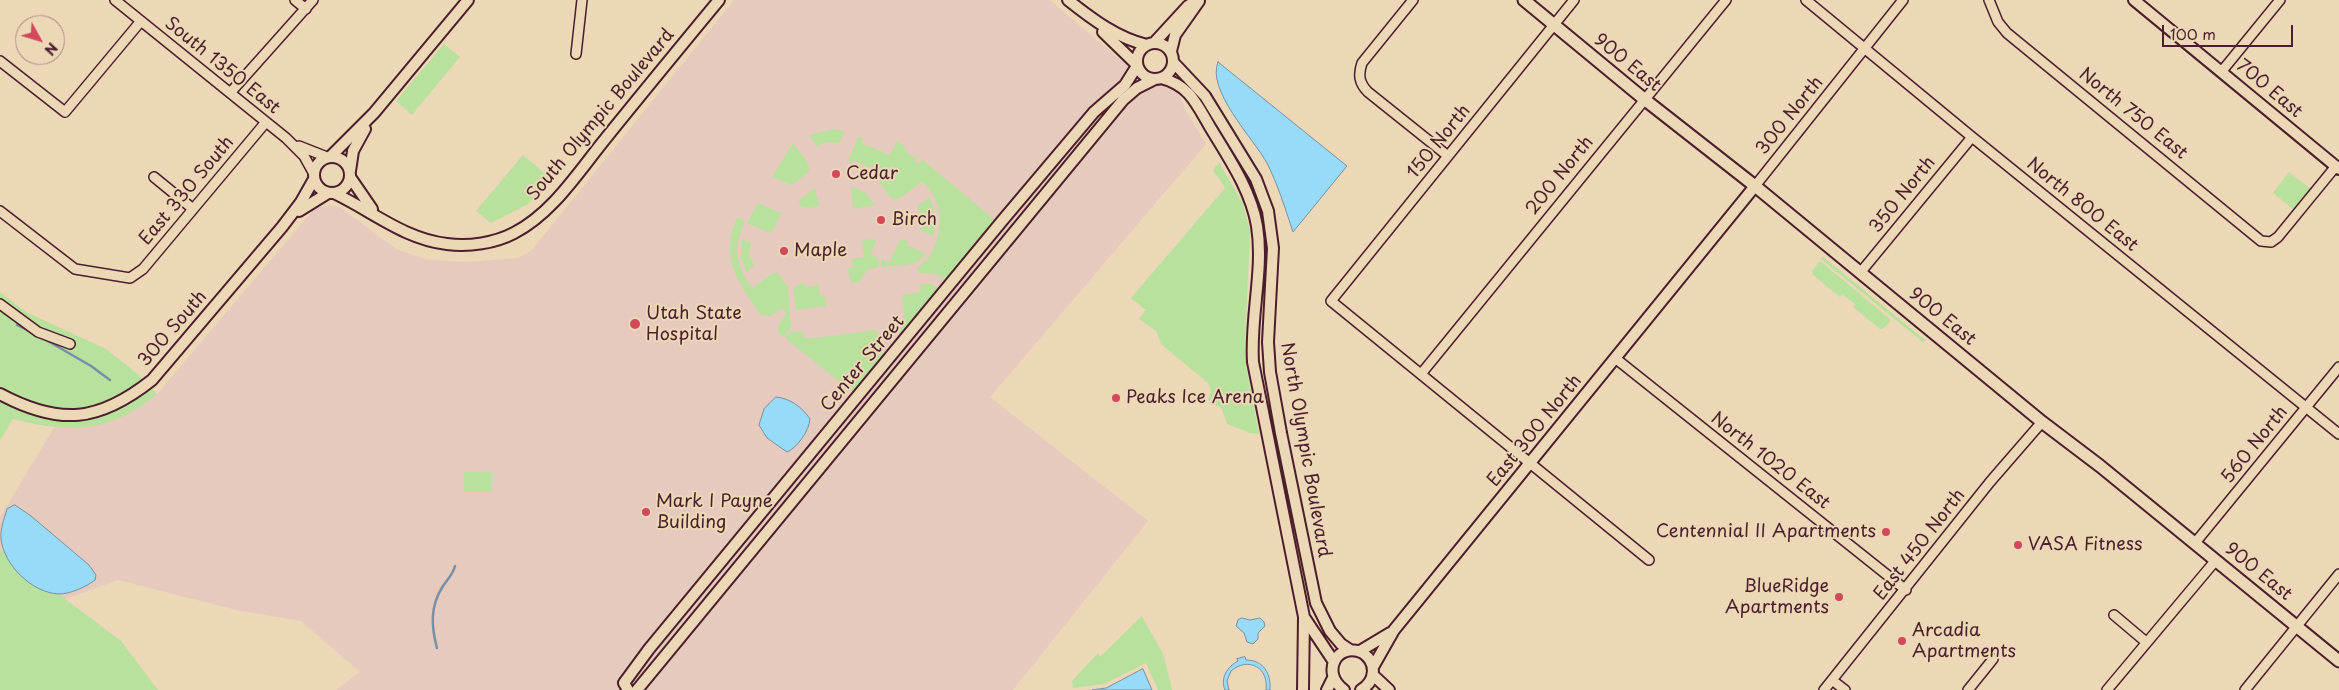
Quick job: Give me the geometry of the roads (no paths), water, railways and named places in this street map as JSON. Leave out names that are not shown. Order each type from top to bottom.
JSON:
[{"type":"main road","name":"900 East","points":[[1524,0],[2339,661]]},
{"type":"street","name":"South 1350 East","points":[[115,0],[286,138],[304,156],[314,177]]},
{"type":"street","points":[[295,0],[306,9]]},
{"type":"street","points":[[230,93],[313,0]]},
{"type":"street","points":[[374,113],[356,143],[350,174],[345,188],[331,193],[318,187],[314,177],[317,164],[328,157],[374,113],[468,0]]},
{"type":"street","points":[[576,54],[582,0]]},
{"type":"street","name":"South Olympic Boulevard","points":[[331,193],[361,206],[384,221],[424,240],[448,245],[497,240],[523,227],[553,203],[719,0]]},
{"type":"street","points":[[1068,0],[1137,65],[1142,74],[1158,79],[1170,72],[1175,35],[1198,0]]},
{"type":"street","points":[[1137,65],[1138,54],[1151,44],[1188,6],[1198,0]]},
{"type":"street","points":[[1413,0],[1362,63],[1360,76],[1363,87],[1368,92],[1448,156]]},
{"type":"street","name":"150 North","points":[[1421,374],[1331,301],[1574,0]]},
{"type":"street","name":"200 North","points":[[1421,374],[1726,0]]},
{"type":"street","name":"North 800 East","points":[[1806,0],[2339,434]]},
{"type":"street","name":"300 North","points":[[1701,252],[1903,0]]},
{"type":"street","name":"North 750 East","points":[[1990,0],[1998,22],[2007,33],[2261,241],[2268,243],[2278,238],[2338,165]]},
{"type":"street","name":"700 East","points":[[2134,0],[2338,165]]},
{"type":"street","points":[[2222,71],[2280,0]]},
{"type":"street","points":[[1088,17],[1126,38],[1164,45],[1172,57]]},
{"type":"street","points":[[0,61],[65,112],[141,21]]},
{"type":"street","name":"North Olympic Boulevard","points":[[1172,57],[1205,96],[1256,179],[1268,211],[1273,248],[1268,342],[1270,372],[1316,603],[1330,631],[1341,644],[1367,656],[1373,671],[1389,690]]},
{"type":"street","name":"Center Street","points":[[628,690],[624,683],[650,649],[1008,215],[1094,112],[1124,85],[1137,65]]},
{"type":"street","name":"North Olympic Boulevard","points":[[1158,79],[1181,85],[1197,106],[1225,151],[1253,210],[1257,227],[1258,252],[1252,344],[1253,362],[1304,617],[1334,662]]},
{"type":"street","name":"Center Street","points":[[637,690],[1087,143],[1130,94],[1158,79]]},
{"type":"street","name":"East 330 South","points":[[0,211],[75,269],[130,278],[143,269],[266,122]]},
{"type":"street","points":[[1076,134],[1087,143]]},
{"type":"street","name":"350 North","points":[[1860,273],[1972,137]]},
{"type":"street","name":"South 1350 East","points":[[286,138],[310,152],[328,157]]},
{"type":"street","points":[[328,157],[344,161],[350,174]]},
{"type":"street","name":"South Olympic Boulevard","points":[[350,174],[360,195],[384,221]]},
{"type":"street","name":"300 South","points":[[0,394],[47,414],[90,413],[114,407],[152,380],[282,227],[301,202],[314,177]]},
{"type":"street","points":[[154,178],[193,209]]},
{"type":"street","name":"300 South","points":[[282,227],[302,208],[331,193]]},
{"type":"street","points":[[1008,215],[1020,225]]},
{"type":"street","name":"East 300 North","points":[[1365,689],[1394,630],[1701,252]]},
{"type":"street","points":[[940,298],[952,307]]},
{"type":"street","points":[[0,304],[38,332],[70,344]]},
{"type":"street","name":"North 1020 East","points":[[1615,358],[1906,590]]},
{"type":"street","name":"560 North","points":[[2195,543],[2339,367]]},
{"type":"street","points":[[881,368],[894,378]]},
{"type":"street","points":[[1421,374],[1649,560]]},
{"type":"street","name":"East 450 North","points":[[1824,690],[1906,590],[1990,482],[2042,422]]},
{"type":"street","points":[[789,480],[801,490]]},
{"type":"street","points":[[2106,690],[2216,560]]},
{"type":"street","points":[[2245,690],[2339,574]]},
{"type":"street","points":[[2114,615],[2146,642]]},
{"type":"street","points":[[1303,690],[1304,617]]},
{"type":"street","points":[[668,628],[680,637]]},
{"type":"street","name":"East 300 North","points":[[1334,662],[1343,653],[1355,651],[1394,630]]},
{"type":"street","points":[[650,649],[663,660]]},
{"type":"street","points":[[1968,690],[1993,659]]},
{"type":"street","points":[[1334,662],[1333,678],[1344,690]]},
{"type":"street","points":[[1327,690],[1333,678]]},
{"type":"street","points":[[1832,680],[1845,690]]},
{"type":"water","points":[[1218,62],[1347,166],[1293,232],[1267,163],[1225,100],[1216,73]]},
{"type":"water","points":[[776,397],[796,404],[810,419],[802,438],[795,447],[787,452],[767,438],[759,425],[764,409]]},
{"type":"water","points":[[15,505],[31,516],[89,565],[96,575],[95,580],[78,590],[59,594],[39,589],[21,576],[3,549],[1,539],[7,509]]},
{"type":"water","points":[[1242,618],[1250,620],[1260,618],[1264,622],[1265,626],[1258,633],[1258,639],[1253,644],[1247,642],[1244,633],[1236,626],[1238,620]]},
{"type":"water","points":[[1245,657],[1246,660],[1262,665],[1268,673],[1270,690],[1266,690],[1266,682],[1261,670],[1251,665],[1244,665],[1231,671],[1227,681],[1229,690],[1225,690],[1223,681],[1226,673],[1238,661],[1237,659]]},
{"type":"water","points":[[1143,669],[1152,690],[1092,690],[1106,688]]},
{"type":"waterway","points":[[17,325],[31,332]]},
{"type":"waterway","points":[[41,337],[91,366],[110,380]]},
{"type":"waterway","points":[[437,648],[433,624],[434,609],[439,594],[455,566]]},
{"type":"place","name":"Cedar","points":[[836,174]]},
{"type":"place","name":"Birch","points":[[881,220]]},
{"type":"place","name":"Maple","points":[[784,251]]},
{"type":"place","name":"Utah State Hospital","points":[[635,324]]},
{"type":"place","name":"Peaks Ice Arena","points":[[1116,398]]},
{"type":"place","name":"Mark I Payne Building","points":[[646,512]]},
{"type":"place","name":"Centennial II Apartments","points":[[1886,532]]},
{"type":"place","name":"VASA Fitness","points":[[2018,545]]},
{"type":"place","name":"BlueRidge Apartments","points":[[1839,597]]},
{"type":"place","name":"Arcadia Apartments","points":[[1902,641]]}]
